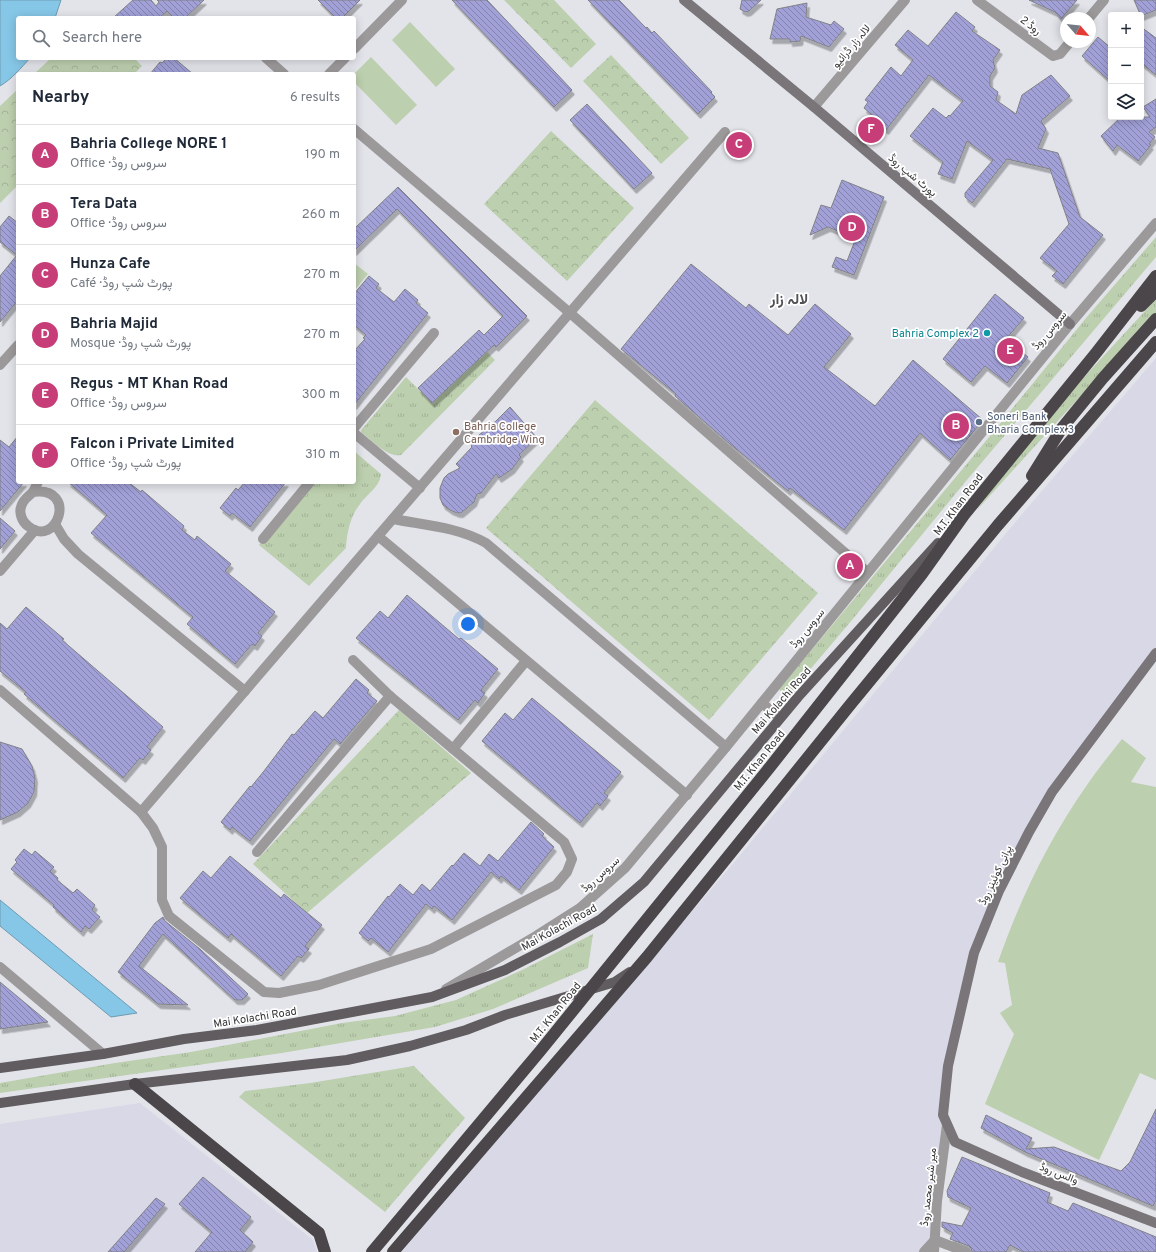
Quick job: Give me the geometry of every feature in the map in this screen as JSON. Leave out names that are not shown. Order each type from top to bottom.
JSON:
[{"type":"highway","name":"M.T. Khan Road","points":[[372,1252],[541,1050],[770,767],[922,574],[964,515],[1096,353],[1156,276]]},
{"type":"highway","points":[[1096,353],[1156,290]]},
{"type":"highway","points":[[1009,512],[1062,428],[1103,378],[1156,319]]},
{"type":"highway","points":[[393,1252],[647,957],[1009,512],[1156,342]]},
{"type":"highway","points":[[135,1084],[319,1233],[325,1252]]},
{"type":"main road","name":"Mai Kolachi Road","points":[[0,1068],[103,1054],[184,1039],[257,1030],[432,997],[505,970],[601,919],[644,882],[780,718],[964,515]]},
{"type":"main road","points":[[0,1103],[135,1084],[347,1060],[410,1046],[466,1030],[505,1015],[615,982],[630,972],[647,957]]},
{"type":"street","points":[[356,47],[402,0]]},
{"type":"street","name":"پورٹ شپ روڈ","points":[[684,0],[814,107],[1070,324]]},
{"type":"street","name":"لالہ زار ڈرائیو","points":[[814,107],[906,0]]},
{"type":"street","name":"روڈ 2","points":[[977,0],[1053,56],[1060,54],[1065,48]]},
{"type":"street","points":[[1094,12],[1104,0]]},
{"type":"street","points":[[268,60],[282,72]]},
{"type":"street","points":[[331,72],[343,60]]},
{"type":"street","points":[[356,131],[570,313],[867,572]]},
{"type":"street","points":[[141,812],[725,132]]},
{"type":"street","name":"سروس روڈ","points":[[432,997],[536,936],[580,908],[625,868],[687,795],[1070,324],[1156,223]]},
{"type":"street","points":[[356,426],[434,333]]},
{"type":"street","points":[[0,365],[16,347]]},
{"type":"street","points":[[356,434],[420,488]]},
{"type":"street","points":[[33,492],[42,491],[50,494],[57,500],[60,508],[60,517],[55,524],[46,530],[35,530],[26,525],[21,517],[21,507],[25,498],[33,492],[37,484]]},
{"type":"street","points":[[263,540],[308,484]]},
{"type":"street","points":[[393,519],[450,529],[472,535],[486,542],[726,747]]},
{"type":"street","points":[[55,524],[64,539],[78,554],[245,691]]},
{"type":"street","points":[[0,571],[35,530]]},
{"type":"street","points":[[378,536],[687,795]]},
{"type":"street","name":"پرانی کوئینز روڈ","points":[[955,1142],[943,1116],[949,1059],[974,953],[999,891],[1029,832],[1052,792],[1156,653]]},
{"type":"street","points":[[0,690],[141,812],[153,828],[162,847],[162,900],[169,916],[264,992],[279,993],[319,985],[430,949],[556,886],[567,872],[572,859],[564,842],[390,696],[353,660]]},
{"type":"street","points":[[453,749],[526,661]]},
{"type":"street","points":[[256,852],[390,696]]},
{"type":"street","points":[[762,703],[780,718]]},
{"type":"street","points":[[0,967],[103,1054]]},
{"type":"street","name":"میر شیر محمد روڈ","points":[[934,1252],[937,1201],[947,1125]]},
{"type":"street","name":"والس روڈ","points":[[955,1142],[1022,1172],[1156,1223]]},
{"type":"street","points":[[924,1252],[935,1240],[966,1252]]},
{"type":"shaded area","points":[[1156,358],[1156,653],[1052,792],[974,953],[948,1066],[935,1252],[402,1252],[732,865],[1023,513]]},
{"type":"shaded area","points":[[140,1103],[313,1240],[317,1252],[0,1252],[0,1124]]},
{"type":"green space","points":[[504,0],[554,0],[596,44],[571,68]]},
{"type":"green space","points":[[410,22],[455,69],[436,87],[392,40]]},
{"type":"green space","points":[[611,55],[689,138],[661,164],[583,81]]},
{"type":"green space","points":[[371,57],[417,105],[396,125],[356,84],[356,72]]},
{"type":"green space","points":[[49,60],[136,60],[142,66],[136,72],[36,72]]},
{"type":"green space","points":[[16,91],[16,187],[0,203],[0,106]]},
{"type":"green space","points":[[551,131],[634,208],[567,281],[484,204]]},
{"type":"green space","points":[[1156,237],[1156,257],[966,481],[786,698],[779,689],[990,436],[1086,318]]},
{"type":"green space","points":[[356,265],[368,274],[356,289]]},
{"type":"green space","points":[[1156,299],[1156,313],[976,511],[1040,425]]},
{"type":"green space","points":[[487,352],[495,360],[401,455],[391,454],[362,433],[362,429],[406,377],[432,403]]},
{"type":"green space","points":[[595,400],[818,593],[709,720],[486,528]]},
{"type":"green space","points":[[356,453],[381,474],[376,487],[363,500],[351,519],[346,548],[309,586],[259,545],[310,484],[356,484]]},
{"type":"green space","points":[[399,710],[471,773],[307,913],[253,864]]},
{"type":"green space","points":[[1122,739],[1146,758],[1131,782],[1156,787],[1156,1080],[1140,1073],[1099,1160],[985,1104],[1014,1034],[1000,1013],[1012,1005],[1005,963],[998,962],[1016,915],[1036,870],[1048,848],[1091,779]]},
{"type":"green space","points":[[593,934],[588,968],[493,1009],[435,1027],[282,1053],[0,1093],[0,1083],[115,1063],[191,1052],[342,1023],[395,1016],[456,1000],[522,970]]},
{"type":"green space","points":[[414,1066],[465,1118],[385,1212],[239,1097],[245,1091],[310,1083]]},
{"type":"water","points":[[0,0],[61,0],[56,16],[16,16],[16,60],[28,60],[12,77],[0,86]]},
{"type":"water","points":[[0,900],[137,1013],[111,1017],[0,926]]},
{"type":"building","points":[[133,0],[151,0],[156,6],[159,2],[157,0],[204,0],[187,16],[172,16],[167,11],[161,16],[115,16]]},
{"type":"building","points":[[318,0],[360,0],[344,16],[334,16]]},
{"type":"building","points":[[452,0],[487,0],[572,90],[554,107]]},
{"type":"building","points":[[588,0],[619,0],[646,28],[647,27],[652,33],[654,31],[715,97],[698,114]]},
{"type":"building","points":[[742,0],[761,0],[749,11],[745,12],[740,9]]},
{"type":"building","points":[[1029,0],[1077,0],[1067,12],[1060,12],[1060,18],[1055,12]]},
{"type":"building","points":[[1134,0],[1156,0],[1156,10],[1144,15],[1144,12],[1139,12]]},
{"type":"building","points":[[807,3],[806,17],[831,25],[834,21],[844,29],[829,47],[801,36],[800,41],[790,42],[790,39],[770,39],[777,9]]},
{"type":"building","points":[[956,12],[975,27],[972,31],[1000,50],[993,60],[995,68],[990,76],[990,86],[998,92],[996,100],[1016,114],[1022,95],[1051,75],[1070,96],[1041,121],[1046,129],[1038,148],[1058,153],[1080,217],[1103,235],[1063,284],[1052,276],[1057,271],[1040,258],[1069,224],[1050,169],[1007,159],[972,203],[965,197],[965,193],[993,160],[967,141],[952,179],[938,174],[943,162],[910,136],[933,108],[946,118],[949,115],[950,116],[963,101],[929,75],[886,130],[875,122],[877,119],[864,108],[868,102],[865,100],[891,67],[901,76],[913,60],[895,45],[908,30],[928,46]]},
{"type":"building","points":[[1144,29],[1156,38],[1156,75],[1144,65]]},
{"type":"building","points":[[1098,37],[1108,45],[1108,79],[1082,56],[1089,48],[1096,48],[1096,39]]},
{"type":"building","points":[[165,60],[176,60],[191,72],[152,72],[160,62],[162,63]]},
{"type":"building","points":[[1156,99],[1156,127],[1149,132],[1155,137],[1149,144],[1151,145],[1138,161],[1117,145],[1113,151],[1101,136],[1118,120],[1144,120],[1144,117],[1150,117],[1144,106]]},
{"type":"building","points":[[587,104],[652,173],[634,189],[570,120]]},
{"type":"building","points":[[842,180],[884,197],[854,275],[832,267],[836,257],[847,261],[856,238],[828,227],[810,235],[821,205],[831,208]]},
{"type":"building","points":[[398,187],[527,316],[496,347],[494,345],[432,403],[418,388],[479,330],[484,335],[503,316],[397,209],[356,249],[356,227]]},
{"type":"building","points":[[9,216],[16,221],[16,254],[0,242],[0,227]]},
{"type":"building","points":[[16,256],[16,302],[0,322],[0,276]]},
{"type":"building","points":[[691,264],[746,308],[749,304],[788,335],[815,304],[851,334],[824,367],[875,406],[913,360],[983,420],[950,460],[920,433],[844,530],[790,488],[788,491],[730,444],[675,396],[676,394],[621,349]]},
{"type":"building","points":[[369,276],[379,284],[376,288],[394,302],[405,289],[418,300],[416,303],[428,313],[356,403],[356,349],[365,339],[363,338],[366,335],[356,327],[356,292]]},
{"type":"building","name":"Bahria Complex 2","points":[[995,294],[1024,318],[1006,339],[1028,357],[1007,383],[985,366],[971,382],[943,359]]},
{"type":"building","points":[[510,407],[537,438],[519,455],[521,457],[512,469],[499,478],[496,474],[481,493],[477,494],[474,502],[461,513],[450,510],[443,505],[440,498],[440,488],[444,478],[448,474],[460,468],[456,464],[472,447],[471,446],[479,435]]},
{"type":"building","points":[[16,438],[16,484],[22,484],[0,511],[0,440],[9,447]]},
{"type":"building","points":[[70,484],[131,484],[141,492],[142,490],[184,526],[182,530],[195,540],[197,536],[231,564],[225,571],[275,612],[258,633],[262,636],[255,646],[252,644],[235,664],[187,624],[193,617],[91,533],[107,515]]},
{"type":"building","points":[[243,484],[284,484],[250,527],[232,513],[230,516],[220,508],[236,488],[238,490]]},
{"type":"building","points":[[0,518],[15,531],[0,549]]},
{"type":"building","points":[[407,595],[459,639],[461,638],[498,669],[481,690],[485,693],[478,703],[475,700],[458,720],[356,638],[380,611],[388,618]]},
{"type":"building","points":[[26,607],[163,727],[147,747],[151,750],[143,760],[140,758],[123,778],[24,694],[26,692],[0,671],[0,623],[7,629]]},
{"type":"building","points":[[356,679],[369,690],[367,693],[377,701],[340,744],[334,739],[250,841],[232,827],[230,830],[221,822],[264,771],[292,734],[294,735],[315,711],[323,718]]},
{"type":"building","points":[[532,698],[621,772],[604,793],[608,796],[600,806],[597,803],[580,823],[482,741],[505,713],[513,720]]},
{"type":"building","points":[[0,742],[22,749],[32,766],[35,778],[34,792],[28,803],[18,812],[0,820]]},
{"type":"building","points":[[531,822],[544,834],[542,836],[554,847],[519,890],[501,876],[499,879],[491,872],[452,920],[434,906],[432,909],[426,904],[388,952],[371,938],[368,941],[359,933],[388,896],[389,897],[400,884],[413,895],[422,884],[430,891],[464,853],[480,866],[489,854],[498,861]]},
{"type":"building","points":[[24,849],[32,855],[35,851],[54,867],[50,871],[58,878],[57,880],[73,893],[77,889],[95,905],[92,910],[100,917],[89,929],[85,926],[81,932],[53,907],[54,905],[11,869],[17,862],[15,860]]},
{"type":"building","points":[[230,856],[281,898],[284,894],[322,925],[305,946],[309,949],[301,958],[298,956],[281,976],[231,934],[228,938],[180,898],[203,871],[211,878]]},
{"type":"building","points":[[163,917],[165,921],[200,949],[248,994],[242,1000],[235,1000],[163,934],[139,966],[188,1005],[158,1004],[118,972],[155,923]]},
{"type":"building","points":[[0,982],[48,1022],[0,1029]]},
{"type":"building","points":[[1156,1109],[1156,1200],[1153,1206],[1025,1152],[981,1128],[986,1115],[1032,1138],[1026,1149],[1054,1147],[1121,1171],[1130,1162]]},
{"type":"building","points":[[962,1157],[1050,1193],[1047,1202],[1068,1211],[1073,1203],[1156,1237],[1156,1252],[1023,1252],[1010,1245],[1006,1252],[972,1252],[969,1246],[950,1239],[953,1233],[942,1227],[942,1222],[962,1226],[971,1208],[948,1197],[947,1191]]},
{"type":"building","points":[[203,1177],[251,1217],[240,1230],[253,1242],[245,1252],[195,1252],[212,1232],[179,1204]]},
{"type":"building","points":[[156,1198],[165,1204],[124,1252],[108,1252]]},
{"type":"place","name":"Falcon i Private Limited","points":[[871,130]]},
{"type":"place","name":"Hunza Cafe","points":[[739,145]]},
{"type":"place","name":"Bahria Majid","points":[[852,228]]},
{"type":"place","name":"Bahria Complex 2","points":[[987,333]]},
{"type":"place","name":"Regus - MT Khan Road","points":[[1010,351]]},
{"type":"place","name":"Soneri Bank Bharia Complex 3","points":[[979,422]]},
{"type":"place","name":"Tera Data","points":[[956,426]]},
{"type":"place","name":"Bahria College Cambridge Wing","points":[[456,432]]},
{"type":"place","name":"Bahria College NORE 1","points":[[850,566]]},
{"type":"district","name":"لالہ زار","points":[[789,299]]}]
